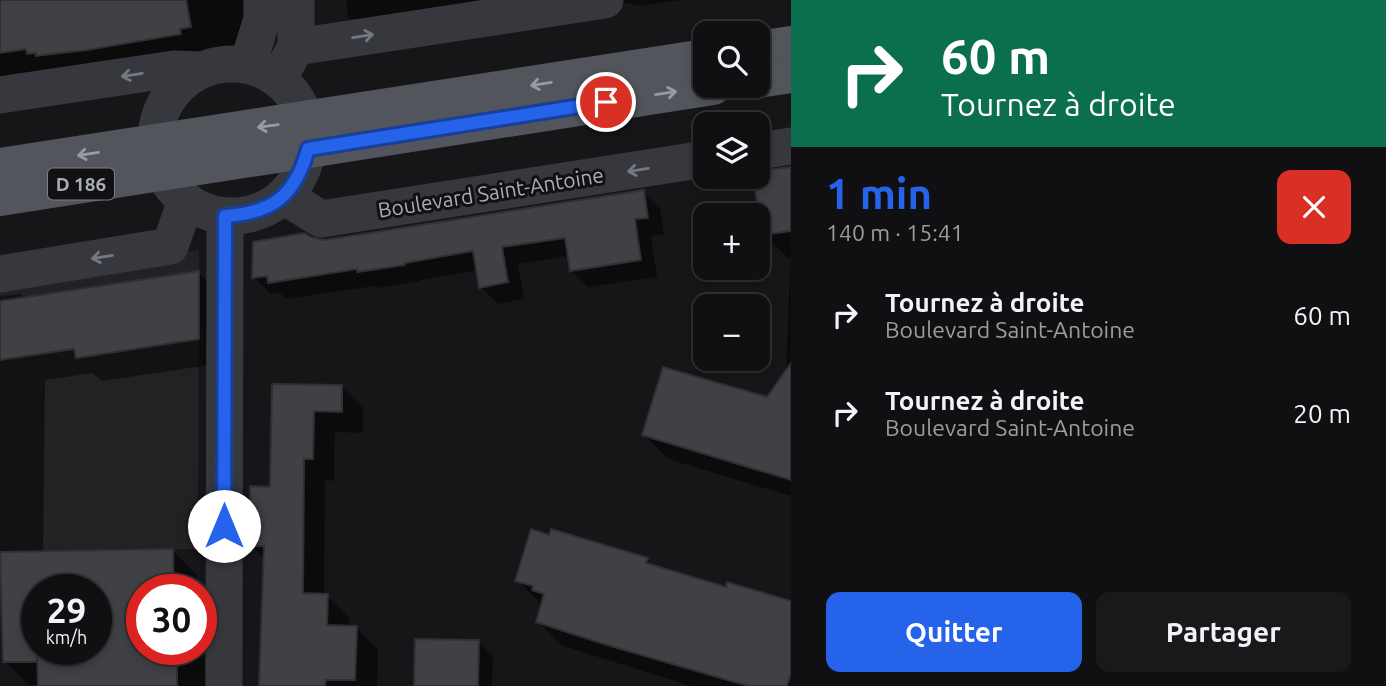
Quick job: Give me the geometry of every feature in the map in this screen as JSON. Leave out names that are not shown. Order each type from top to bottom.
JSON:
[{"type":"main road","points":[[770,48],[791,45]]},
{"type":"main road","name":"D 186","points":[[307,135],[693,60]]},
{"type":"main road","points":[[770,77],[791,74]]},
{"type":"main road","name":"D 186","points":[[0,167],[158,157],[307,135],[693,88]]},
{"type":"main road","name":"D 186","points":[[0,197],[158,157]]},
{"type":"street","points":[[262,0],[263,71]]},
{"type":"street","points":[[296,0],[296,47]]},
{"type":"street","points":[[263,71],[296,47],[605,0]]},
{"type":"street","points":[[223,63],[263,71],[288,88],[299,103],[307,135],[303,168],[284,196],[266,208],[246,215],[225,216],[205,212],[186,201],[172,188],[158,157],[160,113],[166,99],[176,87],[200,70],[223,63]]},
{"type":"street","points":[[0,95],[174,69],[200,70]]},
{"type":"street","points":[[770,149],[791,146]]},
{"type":"street","name":"Boulevard Saint-Antoine","points":[[284,196],[321,219],[693,161]]},
{"type":"street","points":[[0,274],[170,246],[186,201]]},
{"type":"street","points":[[224,686],[225,216]]},
{"type":"shaded area","points":[[199,250],[198,549],[0,552],[0,281]]},
{"type":"building","points":[[0,0],[186,0],[191,27],[180,29],[181,34],[87,50],[36,56],[36,53],[27,54],[26,49],[0,53]]},
{"type":"building","points":[[791,167],[791,231],[770,234],[770,203],[757,203],[755,189],[770,189],[770,170]]},
{"type":"building","points":[[644,190],[648,218],[635,219],[641,260],[570,271],[565,238],[502,247],[508,282],[479,288],[473,251],[405,265],[357,272],[357,269],[268,283],[267,276],[252,278],[253,242],[304,233],[324,240]]},
{"type":"building","points":[[199,271],[199,339],[76,358],[74,349],[0,360],[0,301]]},
{"type":"building","points":[[791,363],[791,480],[642,435],[663,367],[767,397]]},
{"type":"building","points":[[272,384],[342,385],[342,412],[314,411],[313,459],[304,459],[303,593],[328,594],[327,625],[357,626],[355,680],[326,680],[325,686],[259,686],[264,546],[250,546],[250,486],[270,487]]},
{"type":"building","points":[[531,529],[549,535],[551,529],[648,558],[646,563],[726,587],[727,582],[791,601],[791,674],[787,686],[748,686],[536,622],[544,594],[532,590],[533,586],[515,581]]},
{"type":"building","points":[[173,549],[174,574],[126,574],[126,665],[177,665],[177,686],[38,686],[37,665],[112,665],[112,574],[21,574],[21,662],[3,662],[0,552]]},
{"type":"building","points":[[415,639],[479,640],[478,686],[414,686]]},
{"type":"route","points":[[224,526],[225,216],[246,215],[266,208],[284,196],[303,168],[308,149],[606,102]]}]
